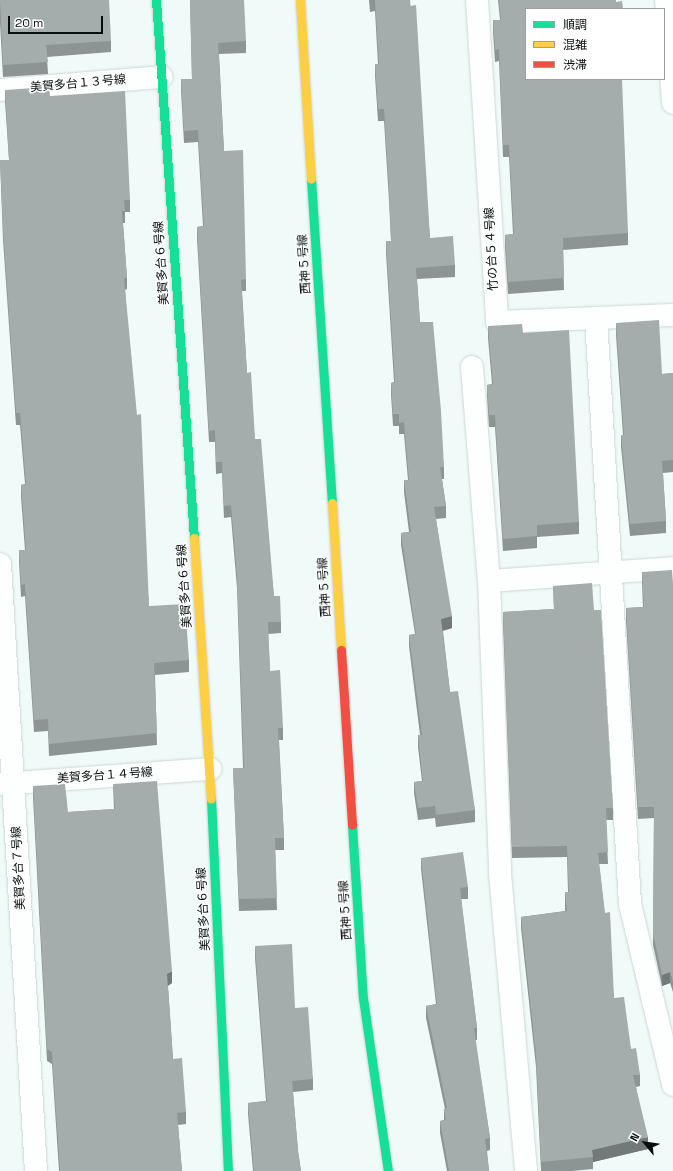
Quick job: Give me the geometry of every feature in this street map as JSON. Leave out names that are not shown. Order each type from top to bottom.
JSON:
[{"type":"street","name":"美賀多台６号線","points":[[156,0],[158,78],[210,769],[228,1171]]},
{"type":"street","name":"西神５号線","points":[[300,0],[363,998],[388,1171]]},
{"type":"street","name":"竹の台５４号線","points":[[477,0],[497,322],[673,314]]},
{"type":"street","points":[[666,0],[673,103]]},
{"type":"street","name":"美賀多台１３号線","points":[[0,90],[158,78]]},
{"type":"street","points":[[596,318],[612,572],[630,904],[673,1085]]},
{"type":"street","points":[[472,366],[489,581],[500,873],[526,1171]]},
{"type":"street","name":"美賀多台７号線","points":[[0,564],[7,784],[36,1171]]},
{"type":"street","points":[[489,581],[673,568]]},
{"type":"street","name":"美賀多台１４号線","points":[[7,784],[210,769]]},
{"type":"building","points":[[0,0],[109,0],[111,41],[46,45],[48,62],[3,65]]},
{"type":"building","points":[[190,0],[244,0],[246,41],[218,43],[224,151],[243,150],[246,279],[241,280],[247,373],[251,372],[255,439],[261,439],[274,596],[280,596],[281,622],[268,622],[270,671],[280,670],[283,728],[278,728],[284,838],[275,838],[277,898],[239,899],[233,768],[244,768],[237,576],[231,505],[224,506],[222,462],[216,462],[215,430],[209,431],[197,227],[204,226],[198,130],[184,131],[181,79],[192,79]]},
{"type":"building","points":[[375,0],[410,0],[410,6],[416,5],[430,238],[453,236],[455,265],[416,268],[420,322],[433,322],[441,411],[444,467],[440,467],[446,506],[434,507],[452,616],[441,619],[450,692],[458,691],[475,810],[436,815],[435,806],[418,808],[414,782],[423,781],[418,735],[422,735],[409,635],[416,634],[401,533],[411,532],[404,480],[409,480],[404,422],[399,423],[399,414],[393,414],[391,383],[395,382],[386,241],[391,241],[389,190],[384,109],[378,109],[375,64],[379,64]]},
{"type":"building","points":[[499,0],[622,1],[623,8],[525,8],[525,80],[622,80],[628,233],[563,238],[564,278],[508,282],[505,235],[514,234],[509,145],[503,145],[499,49],[495,50],[493,20],[501,20]]},
{"type":"building","points":[[49,87],[50,96],[125,91],[130,200],[124,200],[125,211],[122,211],[127,278],[124,278],[137,415],[141,414],[149,606],[185,604],[189,660],[154,663],[157,733],[49,744],[48,719],[34,720],[25,584],[21,585],[19,550],[26,550],[21,485],[26,484],[20,413],[16,413],[3,229],[0,160],[9,160],[5,90]]},
{"type":"building","points":[[659,320],[662,374],[673,373],[673,460],[662,461],[666,521],[630,524],[621,435],[624,435],[616,323]]},
{"type":"building","points":[[522,324],[523,333],[569,330],[579,522],[537,525],[537,536],[503,539],[495,415],[489,415],[487,385],[493,384],[488,326]]},
{"type":"building","points":[[672,570],[673,981],[670,972],[662,975],[653,933],[654,807],[638,807],[626,608],[644,607],[642,572]]},
{"type":"building","points":[[592,583],[594,610],[601,610],[613,808],[606,808],[608,852],[598,853],[605,913],[610,912],[614,998],[624,997],[631,1049],[636,1048],[640,1075],[633,1075],[648,1137],[592,1150],[593,1157],[541,1162],[536,1055],[521,917],[567,911],[565,892],[569,892],[567,846],[512,847],[503,612],[554,609],[553,586]]},
{"type":"building","points":[[157,781],[172,971],[167,974],[173,1059],[182,1058],[186,1112],[177,1113],[182,1171],[60,1171],[52,1052],[47,1049],[33,786],[65,784],[68,812],[115,809],[113,784]]},
{"type":"building","points":[[463,852],[468,887],[460,888],[477,1028],[474,1028],[490,1138],[485,1139],[489,1171],[449,1171],[440,1121],[446,1120],[444,1109],[447,1108],[426,1006],[437,1004],[421,858]]},
{"type":"building","points":[[292,944],[295,1008],[308,1007],[313,1079],[292,1081],[301,1171],[254,1171],[248,1103],[267,1101],[255,946]]},
{"type":"traffic: fast","points":[[156,0],[194,538]]},
{"type":"traffic: fast","points":[[311,179],[332,503]]},
{"type":"traffic: fast","points":[[211,798],[228,1171]]},
{"type":"traffic: fast","points":[[352,825],[363,998],[388,1171]]},
{"type":"traffic: slow","points":[[300,0],[311,179]]},
{"type":"traffic: slow","points":[[332,503],[341,650]]},
{"type":"traffic: slow","points":[[194,538],[211,798]]},
{"type":"traffic: jam","points":[[341,650],[352,825]]}]
